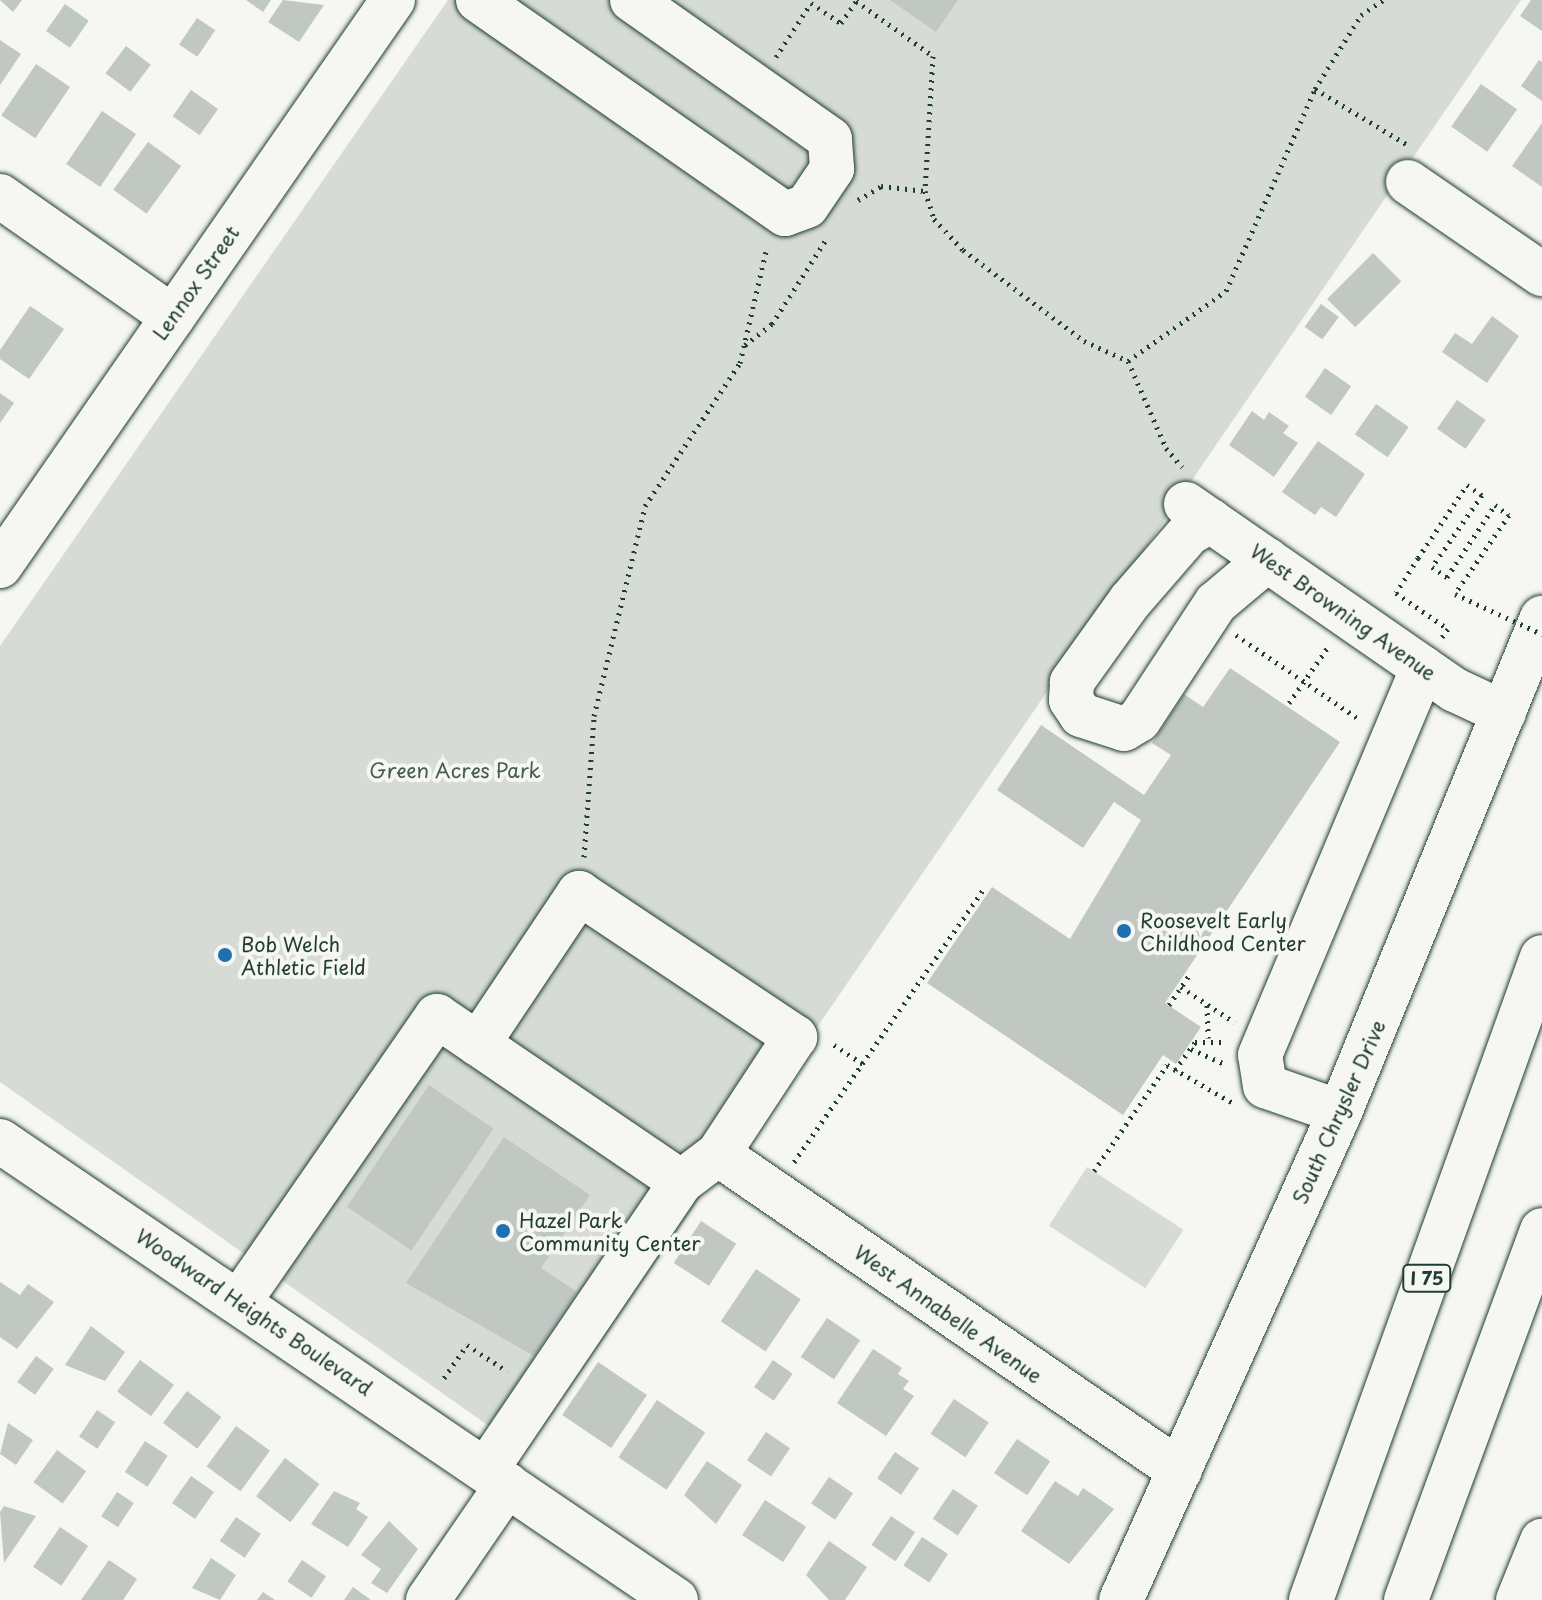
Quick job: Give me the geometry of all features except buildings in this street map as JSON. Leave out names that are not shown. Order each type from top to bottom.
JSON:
[{"type":"main road","name":"Lennox Street","points":[[0,566],[393,0]]},
{"type":"main road","points":[[478,0],[785,214],[807,206],[832,169],[830,139],[632,0]]},
{"type":"main road","points":[[1414,167],[1542,274]]},
{"type":"main road","points":[[0,196],[173,317]]},
{"type":"main road","points":[[1196,499],[1189,533],[1130,601],[1072,682],[1071,700],[1081,715],[1124,729],[1139,720],[1216,603],[1267,560]]},
{"type":"main road","name":"West Browning Avenue","points":[[1196,499],[1267,560],[1432,653],[1504,713]]},
{"type":"main road","name":"South Chrysler Drive","points":[[1121,1600],[1340,1112],[1542,618]]},
{"type":"main road","points":[[1340,1112],[1265,1086],[1260,1055],[1432,653]]},
{"type":"main road","points":[[428,1600],[496,1477],[681,1182],[718,1154],[795,1037],[579,893],[478,1044]]},
{"type":"main road","name":"I 75","points":[[1311,1600],[1542,957]]},
{"type":"main road","points":[[239,1302],[437,1016],[681,1182]]},
{"type":"main road","name":"Woodward Heights Boulevard","points":[[0,1141],[676,1600]]},
{"type":"main road","name":"West Annabelle Avenue","points":[[718,1154],[1180,1471]]},
{"type":"main road","points":[[1406,1600],[1542,1230]]},
{"type":"main road","points":[[1518,1600],[1542,1541]]},
{"type":"path","points":[[1128,361],[1226,291],[1315,89],[1361,15],[1383,0]]},
{"type":"path","points":[[755,88],[811,3],[841,23],[856,1],[933,56],[925,191],[934,219],[963,250],[1084,341],[1128,361],[1166,448],[1196,499]]},
{"type":"path","points":[[1315,89],[1414,167]]},
{"type":"path","points":[[847,206],[881,186],[925,191]]},
{"type":"path","points":[[745,345],[758,264],[785,214]]},
{"type":"path","points":[[579,893],[594,716],[645,506],[745,345],[772,324],[830,233]]},
{"type":"path","name":"West Browning Avenue","points":[[1432,653],[1448,629],[1396,593],[1467,485],[1482,495],[1432,567],[1447,577],[1495,505],[1509,515],[1455,594],[1542,634]]},
{"type":"path","points":[[1321,632],[1344,648]]},
{"type":"path","points":[[1235,634],[1371,728]]},
{"type":"path","points":[[1289,703],[1333,640]]},
{"type":"path","points":[[791,1166],[985,887]]},
{"type":"path","points":[[1169,1005],[1190,974]]},
{"type":"path","points":[[1181,987],[1245,1029]]},
{"type":"path","points":[[1207,1004],[1208,1038]]},
{"type":"path","points":[[1175,1070],[1191,1049],[1208,1038],[1238,1045]]},
{"type":"path","points":[[834,1045],[863,1064]]},
{"type":"path","points":[[1191,1049],[1229,1066],[1234,1056]]},
{"type":"path","points":[[1094,1171],[1167,1065],[1223,1103],[1249,1105]]},
{"type":"path","points":[[444,1378],[467,1345],[522,1380]]},
{"type":"green space","name":"Green Acres Park","points":[[448,0],[1521,0],[526,1452],[0,1082],[0,646]]},
{"type":"green space","points":[[1087,1167],[1183,1230],[1145,1288],[1049,1226]]},
{"type":"place","name":"Roosevelt Early Childhood Center","points":[[1124,931]]},
{"type":"place","name":"Bob Welch Athletic Field","points":[[225,955]]},
{"type":"place","name":"Hazel Park Community Center","points":[[503,1231]]}]
